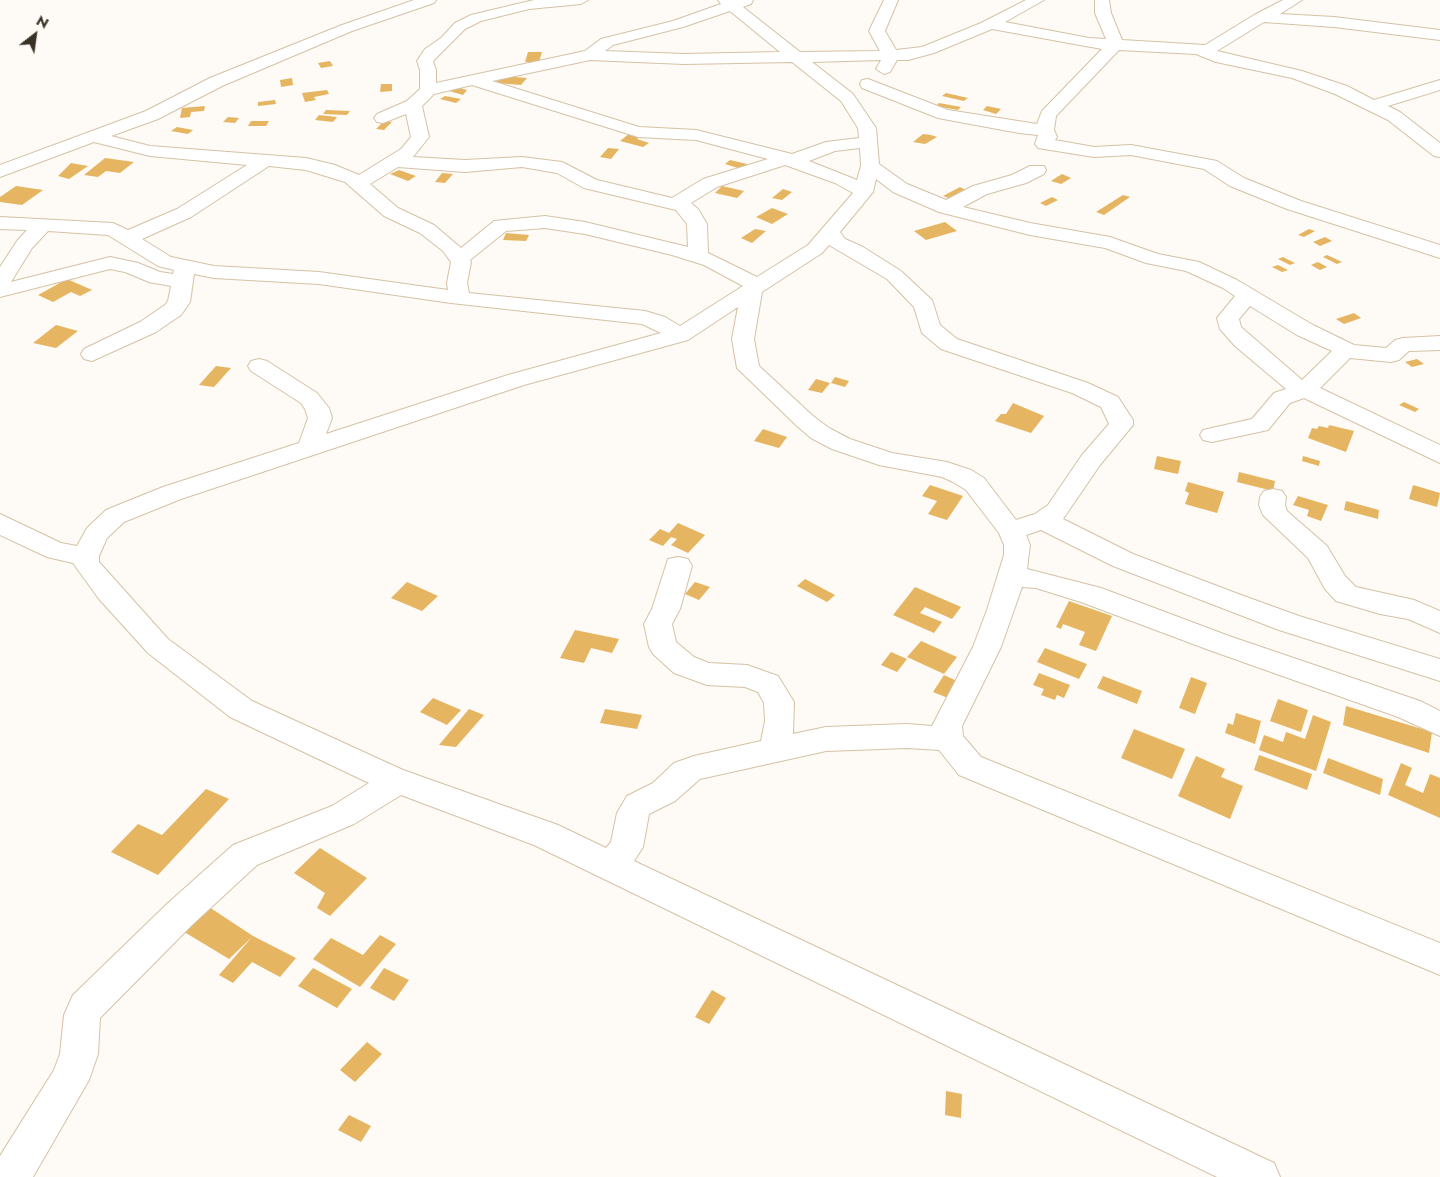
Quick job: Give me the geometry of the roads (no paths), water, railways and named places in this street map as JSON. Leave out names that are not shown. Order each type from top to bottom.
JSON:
[{"type":"street","points":[[0,172],[90,136],[152,115],[216,82],[291,50],[347,28],[429,0]]},
{"type":"street","points":[[428,90],[428,70],[425,61],[431,52],[470,21],[540,3],[581,0]]},
{"type":"street","points":[[891,0],[877,31],[892,56]]},
{"type":"street","points":[[383,118],[414,105],[428,90],[590,55],[684,59],[892,56],[928,50],[989,24],[1037,0]]},
{"type":"street","points":[[1102,0],[1103,13],[1116,44]]},
{"type":"street","points":[[989,24],[1072,40],[1200,50],[1211,49],[1261,17],[1295,0]]},
{"type":"street","points":[[590,55],[607,42],[678,24],[735,2],[791,56],[857,91],[954,116],[1045,130]]},
{"type":"street","points":[[1261,17],[1334,22],[1440,35]]},
{"type":"street","points":[[1116,44],[1065,95],[1048,115],[1045,130],[1048,137],[1044,143],[1046,145],[1100,152],[1130,150],[1210,165],[1237,182],[1294,205],[1440,252]]},
{"type":"street","points":[[1200,50],[1222,59],[1296,74],[1375,105],[1394,116],[1440,152]]},
{"type":"street","points":[[857,91],[885,68],[892,56]]},
{"type":"street","points":[[472,80],[540,103],[638,132],[696,136],[789,160],[842,179],[868,167]]},
{"type":"street","points":[[1375,105],[1440,85]]},
{"type":"street","points":[[857,91],[867,128],[868,167],[829,232],[815,249],[680,335],[516,380],[172,493],[115,516],[96,534],[86,556],[86,564],[158,646],[241,709],[398,781],[546,835],[1260,1177]]},
{"type":"street","points":[[359,183],[407,153],[420,137],[414,105]]},
{"type":"street","points":[[90,136],[150,151],[265,161],[328,169],[352,178],[391,212],[439,237],[458,258],[460,262],[457,283],[460,298]]},
{"type":"street","points":[[675,204],[710,183],[832,146],[900,188],[946,208],[1030,229],[1110,243],[1153,259],[1188,265],[1230,284],[1305,330],[1349,351]]},
{"type":"street","points":[[129,237],[184,213],[265,161]]},
{"type":"street","points":[[394,161],[457,166],[507,162],[549,165],[562,168],[591,184],[675,204],[691,213],[697,224],[698,256]]},
{"type":"street","points":[[946,208],[980,190],[1019,179],[1038,170]]},
{"type":"street","points":[[458,258],[474,248],[501,225],[534,222],[585,228],[698,256],[755,287]]},
{"type":"street","points":[[0,223],[106,228],[129,237],[154,257],[184,273]]},
{"type":"street","points":[[0,283],[24,245],[42,226]]},
{"type":"street","points":[[829,232],[838,243],[856,251],[894,275],[924,305],[930,328],[950,344],[1080,388],[1110,402],[1114,408],[1122,425],[1091,460],[1057,511],[1044,520],[1012,532]]},
{"type":"street","points":[[0,291],[90,267],[110,264],[131,267],[165,280],[184,273],[214,272],[319,278],[460,298],[645,318],[657,322],[680,335]]},
{"type":"street","points":[[92,354],[148,327],[173,310],[179,302],[184,273]]},
{"type":"street","points":[[755,287],[744,339],[748,368],[805,421],[820,433],[841,444],[888,460],[947,470],[975,484],[1012,532],[1017,545],[1017,555],[1001,610],[987,647],[947,726],[948,739],[964,760],[979,770],[1440,959]]},
{"type":"street","points":[[1248,295],[1228,318],[1231,329],[1243,341],[1304,390],[1440,455]]},
{"type":"street","points":[[1212,435],[1260,424],[1282,398],[1304,390],[1342,352],[1391,355],[1403,345],[1440,343]]},
{"type":"street","points":[[259,366],[310,398],[317,408],[320,418],[309,448]]},
{"type":"street","points":[[1273,497],[1272,505],[1276,515],[1318,552],[1335,582],[1346,594],[1380,604],[1414,610],[1440,622]]},
{"type":"street","points":[[1044,520],[1071,536],[1122,560],[1223,599],[1289,623],[1440,670]]},
{"type":"street","points":[[0,523],[23,537],[56,550],[86,556]]},
{"type":"street","points":[[678,566],[666,609],[658,624],[658,634],[663,647],[684,665],[707,674],[747,676],[768,684],[779,702],[780,721],[775,750]]},
{"type":"street","points":[[1010,576],[1036,579],[1084,593],[1219,644],[1409,709],[1440,724]]},
{"type":"street","points":[[611,866],[626,847],[633,813],[638,805],[664,792],[685,772],[694,768],[826,739],[856,736],[907,736],[948,739]]},
{"type":"street","points":[[10,1177],[70,1080],[79,1054],[82,1015],[86,1007],[180,914],[244,855],[343,815],[398,781]]}]
